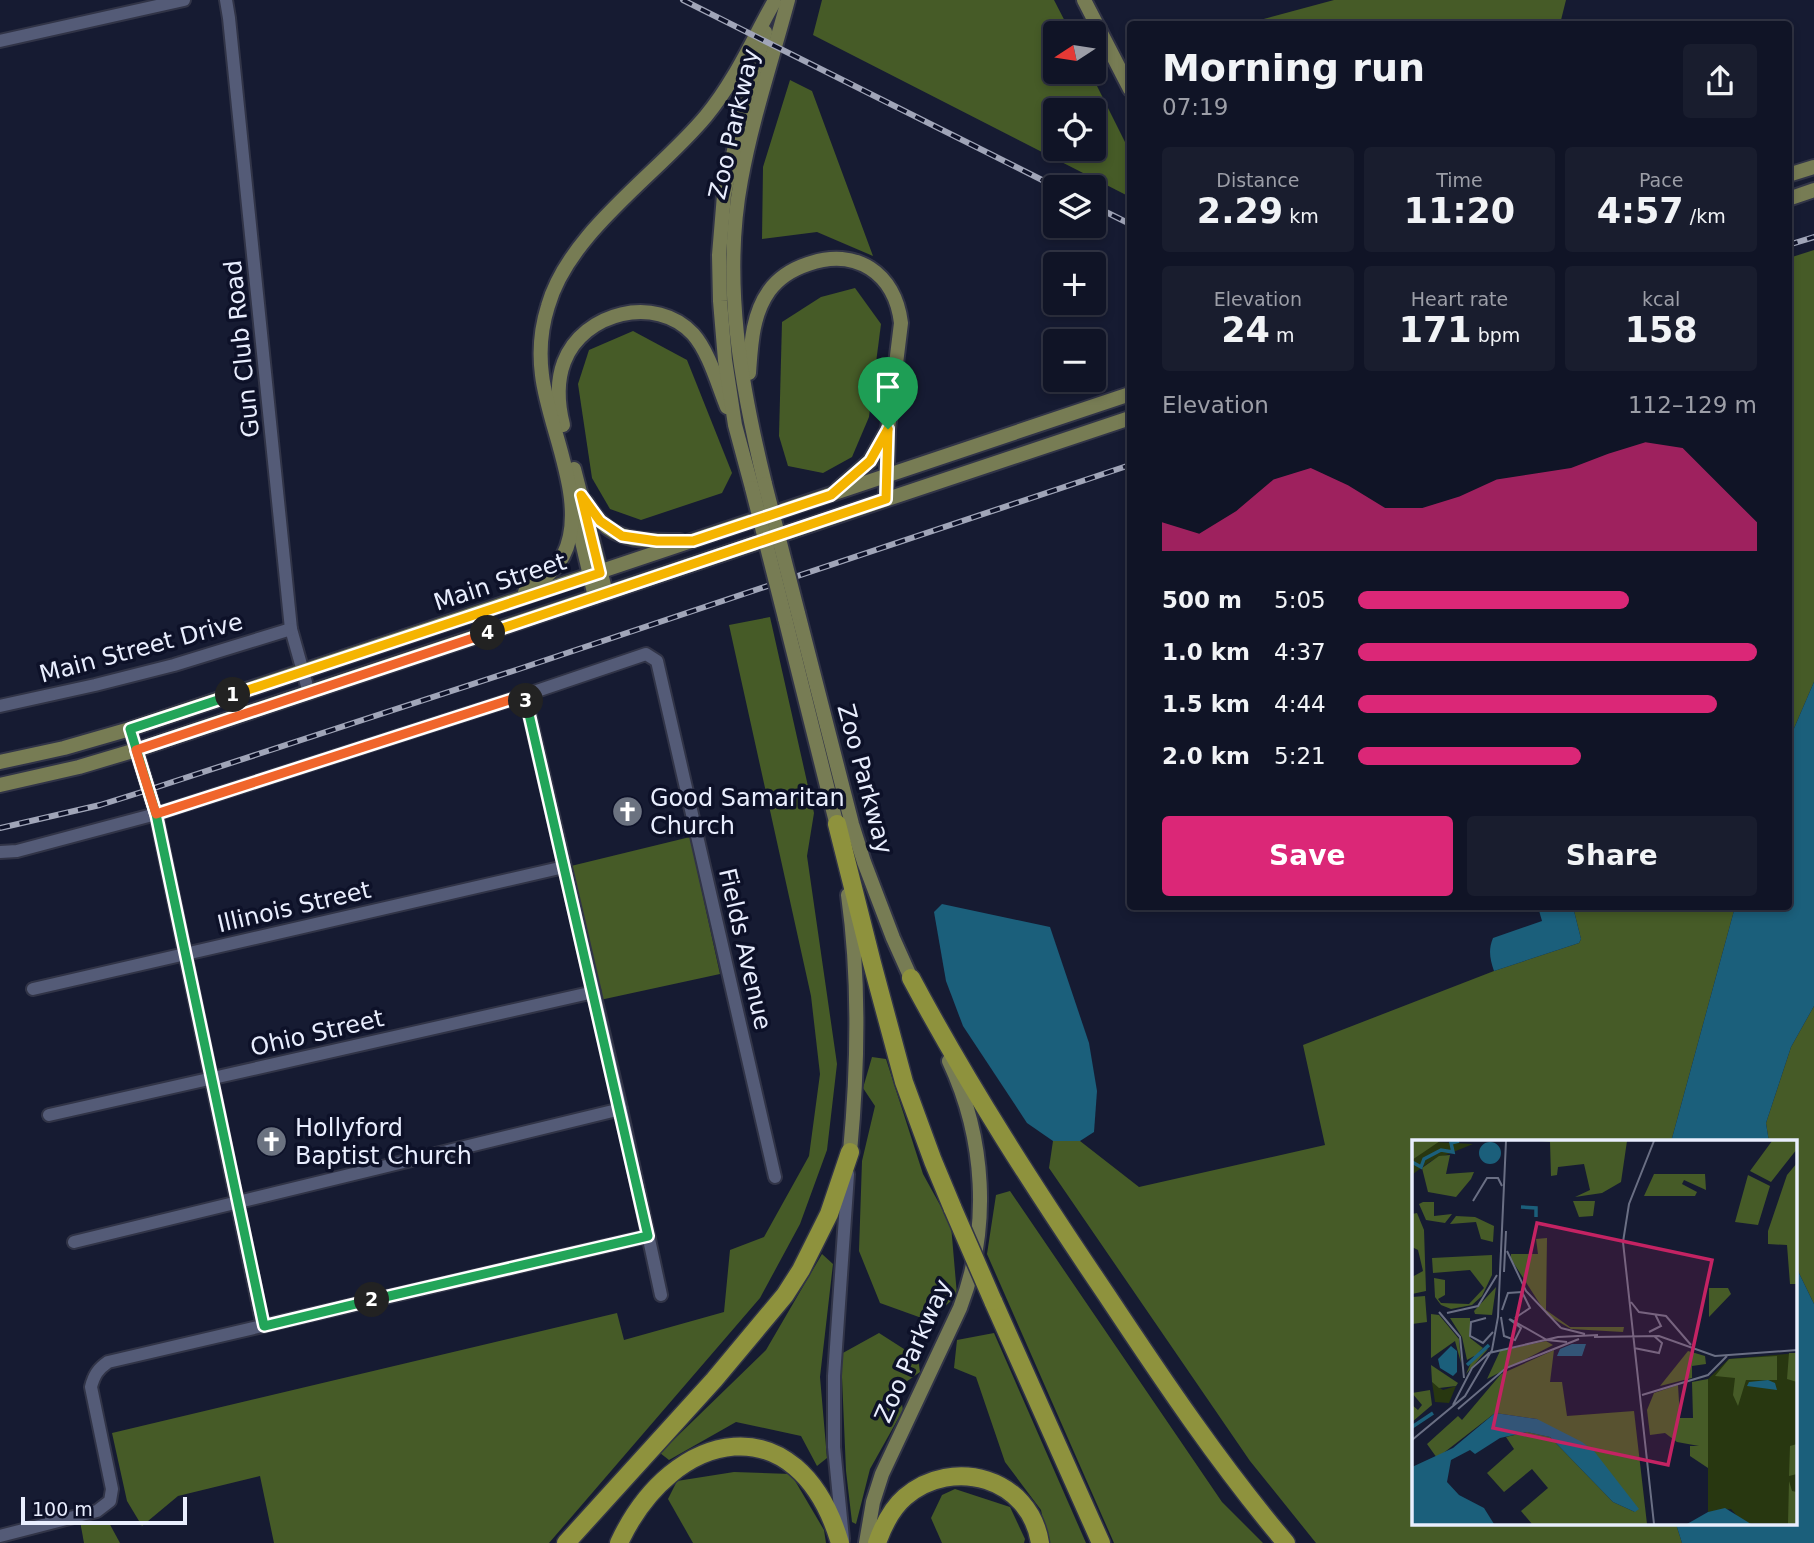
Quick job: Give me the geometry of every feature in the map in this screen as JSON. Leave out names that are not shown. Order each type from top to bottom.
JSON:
[{"type":"highway","points":[[837,824],[904,1082],[933,1161],[1101,1543]]},
{"type":"highway","points":[[911,978],[952,1053],[1067,1238],[1163,1380],[1235,1480],[1286,1543]]},
{"type":"highway","points":[[566,1543],[705,1390],[785,1295],[801,1270],[829,1214],[850,1152]]},
{"type":"highway","points":[[620,1543],[650,1493],[664,1480],[708,1452],[737,1446],[771,1451],[802,1472],[822,1500],[842,1543]]},
{"type":"highway","points":[[877,1543],[887,1519],[904,1498],[923,1485],[953,1476],[986,1479],[1014,1495],[1033,1519],[1040,1543]]},
{"type":"main road","points":[[1084,0],[1127,83]]},
{"type":"main road","points":[[505,604],[536,585],[550,572],[564,554],[572,525],[576,495],[542,377],[541,341],[547,307],[554,289],[584,240],[705,117],[732,82],[779,1]]},
{"type":"main road","name":"Zoo Parkway","points":[[779,1],[741,180],[736,215],[735,307],[759,486],[791,615],[837,824],[851,917],[857,1006],[855,1103],[850,1152]]},
{"type":"main road","name":"Zoo Parkway","points":[[759,486],[735,425],[725,360],[719,255],[724,195],[746,99],[779,1]]},
{"type":"main road","points":[[1792,174],[1814,167]]},
{"type":"main road","points":[[1792,198],[1814,190]]},
{"type":"main road","points":[[748,406],[752,332],[763,301],[776,283],[790,271],[827,259],[853,260],[876,272],[891,292],[899,313],[900,334],[888,429],[886,499]]},
{"type":"main road","points":[[601,595],[576,495],[558,396],[565,360],[577,340],[610,316],[630,312],[654,313],[675,320],[694,335],[706,354],[735,425]]},
{"type":"main road","name":"Main Street","points":[[0,762],[64,748],[130,729],[1127,395]]},
{"type":"main road","name":"Main Street","points":[[0,785],[79,767],[136,750],[1127,419]]},
{"type":"main road","points":[[831,495],[870,461],[888,429]]},
{"type":"main road","points":[[576,495],[600,521],[622,536],[657,541],[693,541]]},
{"type":"main road","name":"Zoo Parkway","points":[[791,615],[877,900],[956,1074],[968,1112],[980,1176],[980,1227],[963,1301],[882,1474],[873,1502],[866,1543]]},
{"type":"street","points":[[0,41],[184,0]]},
{"type":"street","name":"Gun Club Road","points":[[226,0],[291,629],[309,692]]},
{"type":"street","name":"Main Street Drive","points":[[0,706],[174,665],[291,629]]},
{"type":"street","name":"Fields Avenue","points":[[525,695],[646,654],[657,661],[775,1177]]},
{"type":"street","points":[[0,852],[156,814],[525,695],[661,1295]]},
{"type":"street","points":[[130,729],[156,814],[264,1326]]},
{"type":"street","name":"Illinois Street","points":[[33,989],[564,867]]},
{"type":"street","name":"Ohio Street","points":[[49,1115],[594,992]]},
{"type":"street","points":[[74,1241],[621,1110]]},
{"type":"street","name":"Zoo Parkway","points":[[842,1543],[834,1447],[834,1376],[850,1152]]},
{"type":"street","points":[[0,1536],[97,1511],[110,1501],[111,1489],[91,1387],[98,1369],[108,1362],[648,1236]]},
{"type":"green space","points":[[822,0],[1054,0],[1065,21],[1043,21],[1043,84],[1096,84],[1103,98],[1043,98],[1043,153],[813,35]]},
{"type":"green space","points":[[1334,0],[1566,0],[1561,21],[1256,21]]},
{"type":"green space","points":[[790,80],[812,91],[873,256],[817,232],[762,239],[763,167]]},
{"type":"green space","points":[[1106,104],[1127,146],[1127,195],[1106,185],[1106,175],[1087,175],[1060,161],[1106,161]]},
{"type":"green space","points":[[1814,250],[1814,682],[1792,733],[1792,257]]},
{"type":"green space","points":[[855,288],[881,324],[869,417],[852,457],[823,473],[788,466],[779,436],[782,322],[821,297]]},
{"type":"green space","points":[[633,331],[687,360],[732,473],[722,493],[641,520],[610,509],[592,478],[578,384],[589,350]]},
{"type":"green space","points":[[770,617],[814,813],[807,856],[837,1064],[827,1150],[800,1224],[760,1298],[549,1543],[274,1543],[260,1476],[178,1496],[142,1526],[127,1501],[112,1433],[617,1313],[624,1340],[724,1312],[730,1250],[764,1237],[809,1156],[820,1074],[811,996],[729,625]]},
{"type":"green space","points":[[690,837],[720,974],[600,1000],[571,866]]},
{"type":"green space","points":[[1574,910],[1734,910],[1672,1140],[1412,1140],[1412,1526],[1677,1526],[1682,1543],[1316,1543],[1250,1461],[1049,1168],[1053,1141],[1080,1141],[1139,1187],[1325,1145],[1303,1045],[1494,971],[1579,943],[1581,939]]},
{"type":"green space","points":[[1814,1006],[1814,1304],[1797,1269],[1797,1140],[1769,1140],[1766,1123],[1791,1047]]},
{"type":"green space","points":[[872,1057],[886,1059],[923,1174],[951,1225],[957,1295],[930,1321],[880,1303],[859,1251],[862,1161],[875,1106],[863,1088]]},
{"type":"green space","points":[[1010,1191],[1222,1502],[1263,1543],[1114,1543],[987,1254],[996,1195]]},
{"type":"green space","points":[[822,1254],[833,1264],[820,1377],[827,1458],[817,1466],[801,1436],[736,1422],[669,1460],[660,1453],[766,1350]]},
{"type":"green space","points":[[879,1333],[918,1358],[920,1372],[899,1387],[903,1410],[870,1469],[856,1524],[852,1522],[846,1471],[841,1354]]},
{"type":"green space","points":[[994,1333],[1086,1543],[1048,1543],[1041,1510],[1005,1462],[976,1377],[954,1368],[957,1340]]},
{"type":"green space","points":[[734,1472],[791,1474],[824,1530],[826,1543],[693,1543],[668,1499],[677,1481]]},
{"type":"green space","points":[[955,1489],[1010,1507],[1025,1539],[1024,1543],[942,1543],[931,1518],[942,1495]]},
{"type":"green space","points":[[80,1521],[108,1521],[120,1543],[84,1543]]},
{"type":"water","points":[[1814,682],[1814,1006],[1791,1047],[1766,1123],[1769,1140],[1672,1140],[1734,910],[1792,910],[1792,733]]},
{"type":"water","points":[[942,904],[1050,927],[1089,1043],[1097,1091],[1094,1132],[1080,1141],[1053,1141],[1027,1123],[963,1026],[946,981],[934,912]]},
{"type":"water","points":[[1539,910],[1574,910],[1581,939],[1579,943],[1494,971],[1490,954],[1493,938],[1542,921]]},
{"type":"water","points":[[1797,1269],[1814,1304],[1814,1543],[1682,1543],[1677,1526],[1797,1526]]},
{"type":"railway","points":[[683,0],[1043,180]]},
{"type":"railway","points":[[1106,212],[1127,222]]},
{"type":"railway","points":[[1792,244],[1814,237]]},
{"type":"railway","points":[[0,828],[100,805],[148,790],[1127,466]]},
{"type":"place","name":"Good Samaritan Church","points":[[627,812]]},
{"type":"place","name":"Hollyford Baptist Church","points":[[272,1142]]},
{"type":"route","points":[[888,429],[870,461],[831,495],[693,541],[657,541],[622,536],[600,521],[581,495],[600,573],[130,729],[136,750],[148,790],[156,814],[264,1326],[648,1236],[621,1110],[525,695],[156,814],[136,750],[886,499],[888,429]]}]
